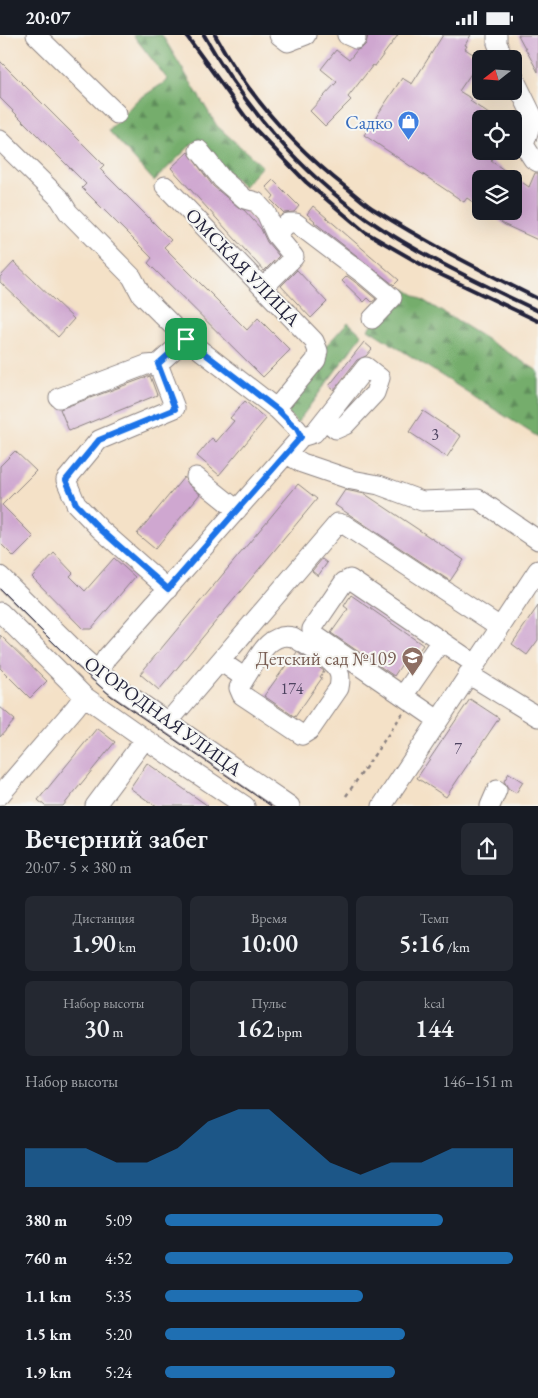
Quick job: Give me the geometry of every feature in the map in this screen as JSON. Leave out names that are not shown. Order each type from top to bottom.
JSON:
[{"type":"street","points":[[36,35],[117,114]]},
{"type":"street","points":[[279,35],[288,42],[306,35]]},
{"type":"street","points":[[497,35],[497,43],[500,50]]},
{"type":"street","points":[[522,94],[533,117],[524,145],[532,159],[538,162]]},
{"type":"street","points":[[0,140],[60,199],[68,212],[132,277],[141,294],[186,339],[278,410],[297,429],[301,437]]},
{"type":"street","points":[[199,150],[222,179],[245,199],[256,202],[266,213],[276,235],[294,257],[263,288]]},
{"type":"street","name":"ОМСКАЯ УЛИЦА","points":[[165,186],[314,341],[318,351],[316,360],[279,403],[278,410]]},
{"type":"street","points":[[276,235],[288,223],[296,223],[392,298],[372,319]]},
{"type":"street","points":[[59,399],[146,365],[158,364],[186,339]]},
{"type":"street","points":[[158,364],[175,409],[99,440],[66,480],[76,504],[100,529],[168,589]]},
{"type":"street","points":[[98,672],[107,657],[301,437],[314,433],[325,420]]},
{"type":"street","points":[[287,454],[302,463],[352,480],[378,485],[422,501],[478,499],[538,541]]},
{"type":"street","points":[[196,477],[237,510]]},
{"type":"street","points":[[168,722],[338,523],[345,525],[500,627]]},
{"type":"street","points":[[382,805],[538,570]]},
{"type":"street","name":"ОГОРОДНАЯ УЛИЦА","points":[[0,576],[98,672],[290,805]]},
{"type":"street","points":[[438,720],[313,633],[314,625],[347,580],[354,581],[441,641],[472,669],[538,717]]},
{"type":"street","name":"ОГОРОДНАЯ УЛИЦА","points":[[0,613],[84,695],[145,739],[246,805]]},
{"type":"street","points":[[286,635],[293,637],[334,665],[341,681],[339,688],[310,730],[302,735],[242,695],[239,688],[245,678],[270,641],[286,635]]},
{"type":"street","points":[[407,699],[441,641]]},
{"type":"street","points":[[220,661],[245,678]]},
{"type":"street","points":[[0,795],[84,695]]},
{"type":"street","points":[[95,805],[145,739]]},
{"type":"path","points":[[346,796],[407,699]]},
{"type":"green space","points":[[133,35],[162,35],[217,126],[262,166],[243,187],[195,141],[154,181],[109,131],[136,101],[168,80]]},
{"type":"green space","points":[[405,289],[538,371],[538,437],[368,329]]},
{"type":"green space","points":[[348,322],[362,335],[297,423],[284,409],[322,350]]},
{"type":"building","points":[[368,35],[398,35],[375,66],[373,65],[348,97],[351,100],[325,126],[310,111],[337,82],[321,69],[336,50],[349,60],[357,50],[366,44]]},
{"type":"building","points":[[443,35],[471,35],[465,45],[467,46],[465,49],[472,53],[472,72],[459,91],[472,99],[470,101],[483,110],[472,110],[472,160],[492,160],[504,170],[472,170],[472,202],[467,198],[464,202],[364,135],[402,78],[412,84]]},
{"type":"building","points":[[518,35],[538,35],[538,72]]},
{"type":"building","points":[[0,61],[104,165],[100,169],[171,240],[164,247],[247,330],[258,318],[290,350],[263,377],[148,263],[152,258],[82,188],[86,184],[0,98]]},
{"type":"building","points":[[188,152],[213,186],[244,210],[261,229],[267,242],[279,256],[264,271],[171,168]]},
{"type":"building","points":[[535,173],[538,173],[538,240],[498,220],[522,220],[522,182],[529,187]]},
{"type":"building","points":[[273,180],[299,206],[294,212],[284,213],[271,200],[274,196],[266,187]]},
{"type":"building","points":[[313,206],[399,280],[394,285],[314,222],[307,214]]},
{"type":"building","points":[[14,262],[74,319],[58,337],[0,282],[0,277]]},
{"type":"building","points":[[297,270],[327,302],[311,318],[281,286]]},
{"type":"building","points":[[347,276],[376,299],[372,302],[368,298],[364,302],[342,281]]},
{"type":"building","points":[[364,342],[372,349],[366,356],[357,360],[334,390],[329,386]]},
{"type":"building","points":[[150,376],[157,395],[69,431],[60,409]]},
{"type":"building","points":[[245,401],[266,419],[219,475],[197,456],[212,438],[216,442],[234,421],[230,418]]},
{"type":"building","points":[[423,411],[461,436],[447,457],[409,432]]},
{"type":"building","points":[[15,451],[36,471],[2,505],[34,537],[14,557],[0,543],[0,466]]},
{"type":"building","points":[[184,477],[189,485],[200,494],[155,549],[137,534]]},
{"type":"building","points":[[298,484],[317,499],[159,690],[140,674]]},
{"type":"building","points":[[345,490],[365,494],[464,560],[450,581],[335,505]]},
{"type":"building","points":[[54,553],[73,573],[70,576],[85,591],[114,558],[135,577],[91,629],[83,629],[32,577]]},
{"type":"building","points":[[322,559],[327,563],[318,576],[312,571]]},
{"type":"building","points":[[351,595],[423,645],[415,656],[410,652],[394,676],[331,633],[348,609],[344,606]]},
{"type":"building","points":[[538,606],[538,640],[527,655],[512,644]]},
{"type":"building","points":[[0,635],[47,681],[30,698],[0,668]]},
{"type":"building","points":[[297,652],[324,671],[320,677],[322,678],[295,717],[264,696]]},
{"type":"building","points":[[470,699],[499,718],[446,797],[417,778]]},
{"type":"building","points":[[0,707],[15,720],[0,737]]},
{"type":"building","points":[[97,728],[115,742],[63,806],[45,806],[38,800]]},
{"type":"building","points":[[147,763],[208,806],[155,806],[130,788]]},
{"type":"building","points":[[509,773],[523,782],[516,793],[508,788],[504,781]]},
{"type":"tram line","points":[[0,589],[76,665],[111,696],[271,806]]},
{"type":"railway","points":[[186,35],[252,126],[306,182],[365,232],[431,270],[538,321]]},
{"type":"railway","points":[[204,35],[255,112],[297,159],[342,201],[408,245],[538,311]]},
{"type":"railway","points":[[215,35],[242,78],[274,119],[309,156],[361,200],[371,208],[435,245],[538,299]]},
{"type":"place","name":"Садко","points":[[409,141]]},
{"type":"place","name":"Детский сад №109","points":[[412,677]]},
{"type":"route","points":[[186,339],[278,410],[297,429],[301,437],[168,589],[100,529],[76,504],[66,480],[99,440],[175,409],[158,364],[186,339]]}]
